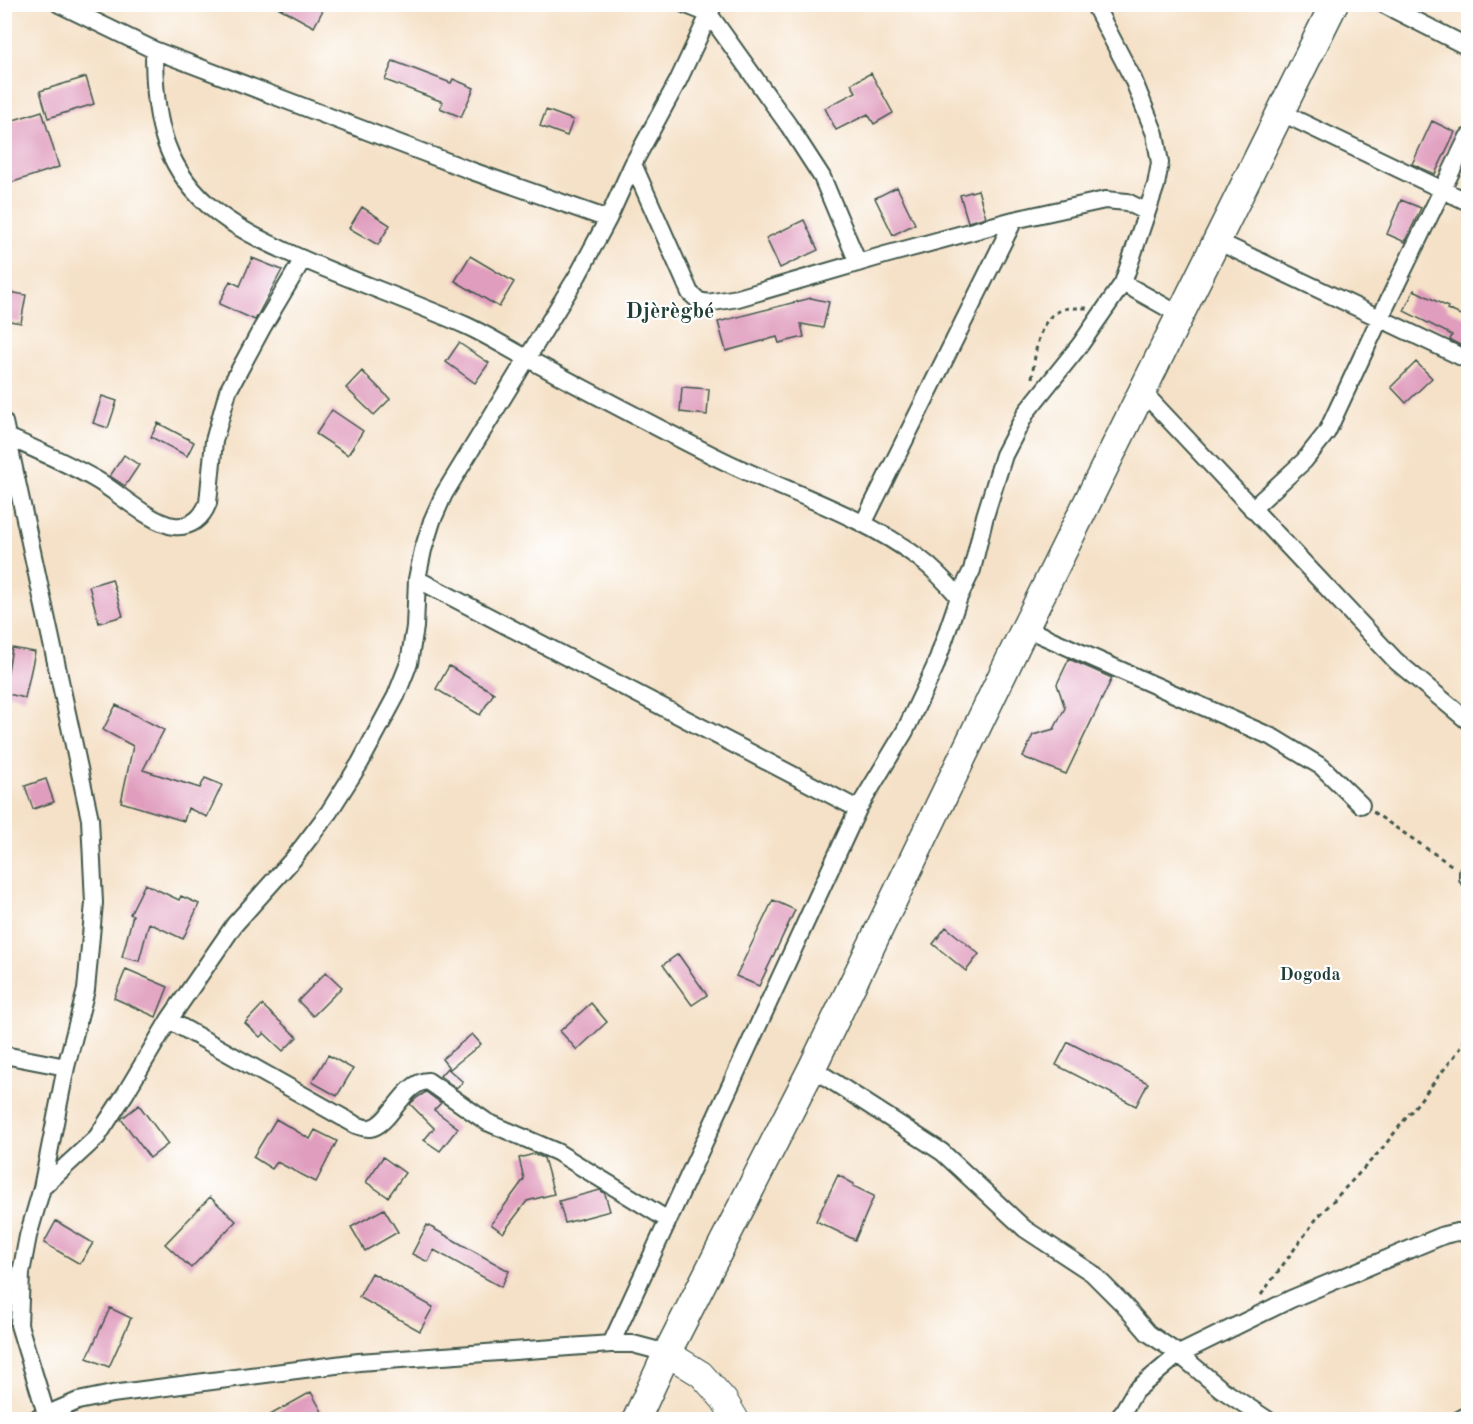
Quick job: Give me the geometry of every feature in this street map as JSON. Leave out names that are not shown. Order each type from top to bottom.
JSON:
[{"type":"highway","points":[[636,1419],[666,1353],[813,1068],[1025,628],[1334,4]]},
{"type":"main road","points":[[666,1353],[701,1374],[724,1400],[736,1419]]},
{"type":"street","points":[[59,4],[154,50],[472,171],[608,219]]},
{"type":"street","points":[[684,4],[712,9],[822,177],[858,263]]},
{"type":"street","points":[[611,1344],[858,809],[905,731],[934,667],[959,597],[972,570],[985,516],[1004,455],[1028,411],[1056,378],[1123,283],[1156,185],[1160,163],[1155,134],[1133,79],[1094,4]]},
{"type":"street","points":[[1383,4],[1468,47]]},
{"type":"street","points":[[42,1188],[97,1137],[169,1020],[235,924],[294,858],[329,812],[360,763],[396,696],[409,663],[415,627],[417,579],[432,521],[444,494],[578,275],[608,219],[633,164],[678,81],[712,9]]},
{"type":"street","points":[[154,50],[154,94],[160,125],[169,151],[184,178],[207,204],[234,225],[303,259],[468,326],[722,460],[863,524],[920,558],[959,597]]},
{"type":"street","points":[[1280,112],[1468,202]]},
{"type":"street","points":[[1252,509],[1304,461],[1327,432],[1468,137]]},
{"type":"street","points":[[633,164],[690,293],[698,300],[707,303],[738,298],[1014,220],[1105,200],[1127,202],[1147,212]]},
{"type":"street","points":[[863,524],[1014,220]]},
{"type":"street","points":[[1217,241],[1468,360]]},
{"type":"street","points":[[6,429],[97,480],[150,517],[171,526],[186,526],[197,520],[204,512],[208,502],[214,441],[228,391],[303,259]]},
{"type":"street","points":[[1123,283],[1180,315]]},
{"type":"street","points":[[1142,391],[1396,661],[1468,721]]},
{"type":"street","points":[[6,429],[11,483],[90,819],[94,903],[86,990],[66,1067],[42,1188],[28,1236],[13,1274],[19,1325],[43,1417],[78,1401],[112,1394],[359,1362],[611,1344],[633,1344],[666,1353]]},
{"type":"street","points":[[417,579],[858,809]]},
{"type":"street","points":[[1025,628],[1274,738],[1322,767],[1361,805]]},
{"type":"street","points":[[169,1020],[356,1125],[370,1128],[379,1124],[414,1086],[428,1081],[487,1122],[557,1152],[668,1220]]},
{"type":"street","points":[[4,1055],[66,1067]]},
{"type":"street","points":[[813,1068],[942,1152],[1025,1229],[1092,1274],[1123,1304],[1148,1333],[1179,1354],[1221,1389],[1268,1419]]},
{"type":"street","points":[[1118,1419],[1136,1391],[1179,1354],[1291,1299],[1424,1243],[1457,1232],[1468,1233]]},
{"type":"street","points":[[1459,1419],[1468,1414]]},
{"type":"path","points":[[1032,380],[1043,326],[1051,316],[1060,310],[1107,306]]},
{"type":"path","points":[[1361,805],[1468,875]]},
{"type":"path","points":[[1257,1299],[1282,1269],[1317,1218],[1388,1141],[1460,1049],[1468,1033]]},
{"type":"building","points":[[272,4],[318,4],[324,8],[314,27]]},
{"type":"building","points":[[393,61],[451,83],[453,79],[474,88],[461,117],[440,108],[443,102],[385,80]]},
{"type":"building","points":[[871,73],[893,113],[874,124],[868,114],[836,130],[825,108],[856,92],[851,84]]},
{"type":"building","points":[[86,77],[94,104],[48,118],[40,91]]},
{"type":"building","points":[[546,110],[573,120],[567,136],[540,126]]},
{"type":"building","points":[[42,111],[59,167],[4,185],[4,123]]},
{"type":"building","points":[[1432,121],[1455,132],[1435,174],[1412,164]]},
{"type":"building","points":[[897,187],[915,224],[893,235],[875,198]]},
{"type":"building","points":[[978,190],[986,217],[968,222],[960,195]]},
{"type":"building","points":[[1401,200],[1421,208],[1405,242],[1387,234]]},
{"type":"building","points":[[362,207],[390,225],[378,245],[349,228]]},
{"type":"building","points":[[804,220],[818,250],[780,268],[766,238]]},
{"type":"building","points":[[470,256],[514,282],[499,307],[455,281]]},
{"type":"building","points":[[252,258],[282,270],[255,320],[219,304],[230,281],[240,286]]},
{"type":"building","points":[[1414,290],[1468,318],[1466,348],[1450,340],[1452,335],[1404,311]]},
{"type":"building","points":[[4,291],[26,295],[21,323],[4,320]]},
{"type":"building","points":[[811,298],[829,302],[823,328],[801,324],[804,337],[779,343],[777,337],[726,351],[718,322]]},
{"type":"building","points":[[459,343],[489,363],[475,383],[446,362]]},
{"type":"building","points":[[1416,362],[1432,378],[1406,403],[1391,387]]},
{"type":"building","points":[[362,371],[390,399],[374,415],[346,388]]},
{"type":"building","points":[[682,387],[709,389],[707,415],[680,412]]},
{"type":"building","points":[[102,396],[117,401],[108,428],[93,423]]},
{"type":"building","points":[[332,410],[363,431],[348,455],[316,434]]},
{"type":"building","points":[[158,423],[194,442],[187,456],[151,437]]},
{"type":"building","points":[[124,455],[139,465],[125,486],[110,476]]},
{"type":"building","points":[[112,579],[123,616],[99,623],[89,586]]},
{"type":"building","points":[[12,648],[35,652],[25,698],[4,693]]},
{"type":"building","points":[[1069,659],[1112,678],[1066,774],[1023,757],[1033,735],[1054,729],[1065,708],[1057,684]]},
{"type":"building","points":[[449,666],[494,693],[480,715],[436,689]]},
{"type":"building","points":[[116,705],[164,730],[143,770],[200,788],[205,778],[222,785],[207,817],[188,808],[184,821],[121,802],[133,746],[103,730]]},
{"type":"building","points":[[46,779],[54,802],[33,809],[25,786]]},
{"type":"building","points":[[145,884],[179,900],[181,896],[199,904],[183,939],[149,923],[139,961],[122,957],[133,915],[130,914]]},
{"type":"building","points":[[773,900],[795,910],[759,986],[736,976]]},
{"type":"building","points":[[946,927],[979,954],[966,971],[933,944]]},
{"type":"building","points":[[678,954],[707,995],[692,1005],[663,965]]},
{"type":"building","points":[[126,969],[168,987],[156,1017],[114,998]]},
{"type":"building","points":[[326,972],[342,987],[313,1016],[298,1001]]},
{"type":"building","points":[[591,1003],[607,1022],[577,1050],[560,1031]]},
{"type":"building","points":[[262,1005],[297,1037],[283,1051],[264,1033],[260,1037],[245,1023]]},
{"type":"building","points":[[472,1034],[481,1044],[450,1069],[442,1059]]},
{"type":"building","points":[[1068,1042],[1148,1083],[1136,1106],[1056,1065]]},
{"type":"building","points":[[328,1055],[353,1069],[337,1096],[312,1082]]},
{"type":"building","points":[[447,1068],[463,1082],[456,1088],[440,1076]]},
{"type":"building","points":[[426,1092],[441,1103],[434,1110],[458,1128],[440,1151],[424,1140],[434,1128],[410,1104]]},
{"type":"building","points":[[139,1105],[168,1144],[150,1158],[121,1119]]},
{"type":"building","points":[[276,1119],[310,1139],[315,1130],[337,1141],[316,1182],[277,1162],[272,1169],[253,1157]]},
{"type":"building","points":[[534,1154],[544,1158],[554,1194],[527,1201],[503,1233],[491,1224],[524,1179],[519,1158]]},
{"type":"building","points":[[383,1157],[405,1173],[388,1197],[366,1182]]},
{"type":"building","points":[[838,1175],[854,1184],[853,1186],[874,1196],[855,1240],[816,1221]]},
{"type":"building","points":[[600,1190],[605,1194],[610,1211],[565,1223],[559,1201]]},
{"type":"building","points":[[210,1197],[236,1221],[191,1268],[165,1244]]},
{"type":"building","points":[[384,1209],[398,1232],[365,1251],[351,1227]]},
{"type":"building","points":[[56,1221],[93,1243],[80,1264],[44,1243]]},
{"type":"building","points":[[427,1225],[509,1271],[501,1287],[434,1250],[428,1262],[412,1254]]},
{"type":"building","points":[[372,1273],[433,1307],[420,1331],[359,1297]]},
{"type":"building","points":[[110,1308],[131,1318],[109,1367],[87,1358]]},
{"type":"building","points":[[311,1392],[326,1419],[263,1419]]},
{"type":"district","name":"Djèrègbé","points":[[670,310]]},
{"type":"district","name":"Dogoda","points":[[1310,974]]}]
